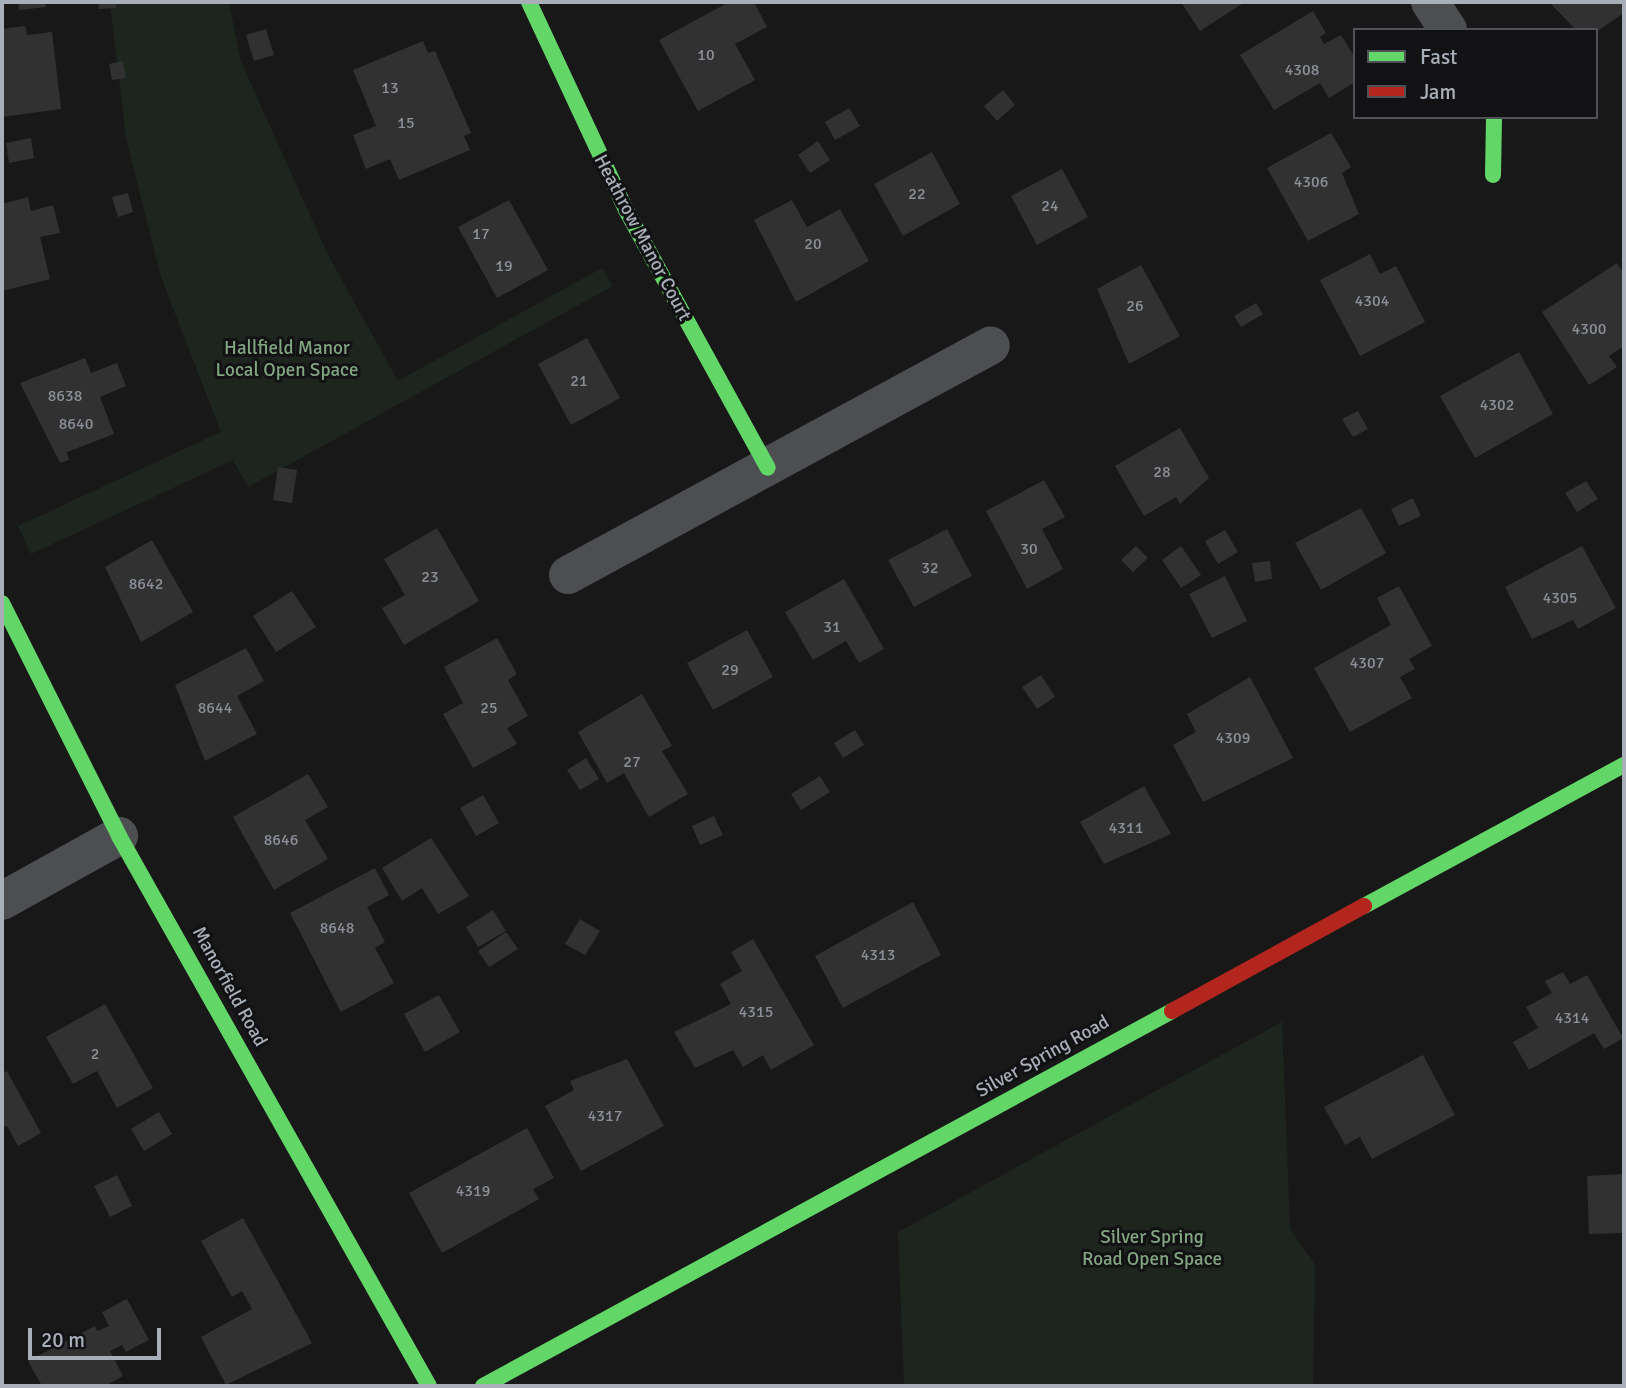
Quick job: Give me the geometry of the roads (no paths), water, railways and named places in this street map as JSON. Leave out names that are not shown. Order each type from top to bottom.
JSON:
[{"type":"street","name":"Heathrow Manor Court","points":[[528,2],[626,210],[768,468]]},
{"type":"street","points":[[1430,2],[1447,28]]},
{"type":"street","points":[[1493,175],[1494,119]]},
{"type":"street","points":[[568,575],[991,345]]},
{"type":"street","name":"Manorfield Road","points":[[2,603],[119,836],[429,1386]]},
{"type":"street","name":"Silver Spring Road","points":[[483,1386],[1624,765]]},
{"type":"street","points":[[2,901],[119,836]]},
{"type":"park label","name":"Hallfield Manor Local Open Space","points":[[287,360]]},
{"type":"park label","name":"Silver Spring Road Open Space","points":[[1152,1249]]}]
